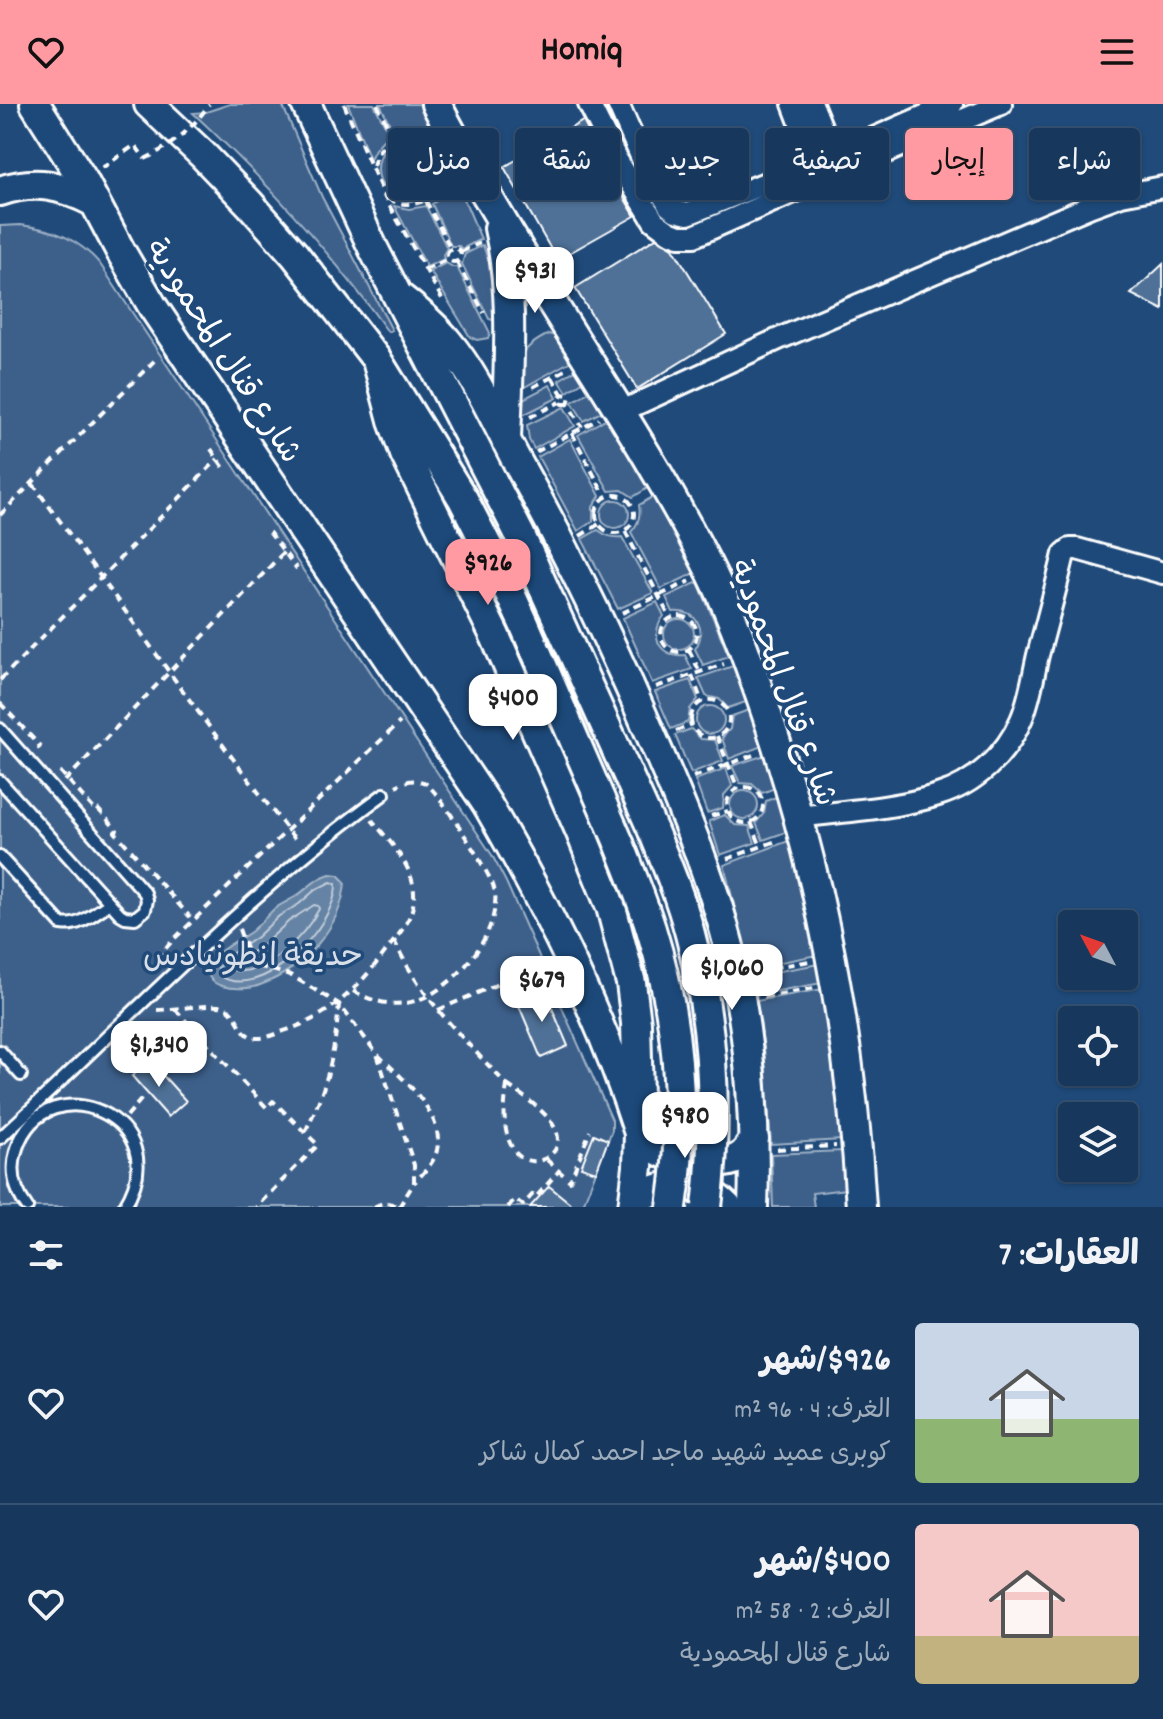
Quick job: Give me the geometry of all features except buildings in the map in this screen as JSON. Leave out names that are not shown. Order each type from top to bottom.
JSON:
[{"type":"main road","name":"شارع قنال المحمودية","points":[[35,104],[153,307],[478,791],[518,857],[561,939],[611,1052],[639,1133]]},
{"type":"main road","points":[[149,104],[250,204],[338,308],[377,360],[463,499],[494,559],[619,843],[651,926],[663,969],[677,1056],[679,1100],[679,1143],[672,1207]]},
{"type":"main road","points":[[306,104],[345,193],[520,535],[674,881],[702,987],[710,1042],[714,1129],[707,1207]]},
{"type":"main road","name":"شارع قنال المحمودية","points":[[436,104],[440,128]]},
{"type":"main road","points":[[447,128],[458,104]]},
{"type":"main road","points":[[0,191],[17,185],[46,185],[88,191]]},
{"type":"main road","name":"شارع قنال المحمودية","points":[[489,200],[614,413],[684,520],[713,577],[760,695],[791,828],[815,879],[839,1005],[861,1207]]},
{"type":"main road","points":[[489,200],[501,238],[508,278],[514,432]]},
{"type":"main road","points":[[398,296],[432,325],[454,350],[472,379],[514,432],[543,508],[606,635],[706,868],[735,974],[761,1144],[753,1207]]},
{"type":"main road","points":[[377,360],[384,392],[405,454],[495,636],[611,907],[631,983],[636,1023],[639,1133],[634,1204]]},
{"type":"main road","points":[[639,1133],[648,1143],[671,1157],[717,1163],[730,1162],[761,1144]]},
{"type":"main road","points":[[634,1204],[659,1188],[674,1185],[704,1190],[718,1197],[727,1207]]},
{"type":"street","points":[[589,104],[617,160],[654,221],[669,232],[694,236],[765,200]]},
{"type":"street","points":[[618,104],[647,170],[669,206],[676,211],[688,214],[765,189]]},
{"type":"street","points":[[793,104],[806,128]]},
{"type":"street","points":[[812,104],[818,128]]},
{"type":"street","points":[[889,136],[952,104]]},
{"type":"street","points":[[889,143],[973,109],[1001,104]]},
{"type":"street","points":[[614,413],[783,337],[1091,206],[1121,195],[1163,187]]},
{"type":"street","points":[[688,214],[694,236]]},
{"type":"street","points":[[791,828],[937,796],[974,778],[989,766],[1008,743],[1023,717],[1064,554],[1070,549],[1163,573]]},
{"type":"lane","points":[[0,729],[145,893],[145,910],[139,917],[131,919],[120,914],[0,781]]},
{"type":"lane","points":[[0,1138],[31,1117],[148,998],[258,896],[384,794]]},
{"type":"lane","points":[[0,857],[61,924],[71,926],[110,903]]},
{"type":"lane","points":[[0,1051],[21,1075]]},
{"type":"lane","points":[[31,1117],[71,1105],[98,1109],[120,1123],[129,1135],[138,1164],[137,1180],[124,1207]]},
{"type":"lane","points":[[27,1207],[18,1193],[13,1167],[19,1142],[31,1117]]},
{"type":"path","points":[[88,191],[135,145],[145,159],[178,140],[209,104]]},
{"type":"path","points":[[344,104],[385,198],[448,308]]},
{"type":"path","points":[[377,104],[389,128]]},
{"type":"path","points":[[372,168],[379,150],[388,142]]},
{"type":"path","points":[[385,198],[401,204],[426,201],[451,249]]},
{"type":"path","points":[[461,252],[485,240]]},
{"type":"path","points":[[451,249],[461,252]]},
{"type":"path","points":[[448,259],[451,249]]},
{"type":"path","points":[[457,262],[462,256],[461,252]]},
{"type":"path","points":[[425,270],[448,259]]},
{"type":"path","points":[[448,259],[457,262]]},
{"type":"path","points":[[457,262],[489,324]]},
{"type":"path","points":[[0,514],[155,360]]},
{"type":"path","points":[[530,389],[576,364]]},
{"type":"path","points":[[552,377],[562,394]]},
{"type":"path","points":[[560,402],[562,394]]},
{"type":"path","points":[[562,394],[570,397],[568,404]]},
{"type":"path","points":[[514,432],[560,402]]},
{"type":"path","points":[[560,402],[568,404]]},
{"type":"path","points":[[568,404],[582,428]]},
{"type":"path","points":[[533,454],[614,413]]},
{"type":"path","points":[[572,433],[606,498]]},
{"type":"path","points":[[211,449],[224,468]]},
{"type":"path","points":[[0,680],[218,459]]},
{"type":"path","points":[[32,483],[169,672],[307,854]]},
{"type":"path","points":[[617,496],[631,504],[634,516],[625,531],[607,532],[599,524],[596,513],[606,498],[617,496]]},
{"type":"path","points":[[578,537],[599,524]]},
{"type":"path","points":[[625,531],[670,618]]},
{"type":"path","points":[[269,532],[297,569]]},
{"type":"path","points":[[55,791],[284,552]]},
{"type":"path","points":[[619,614],[699,576]]},
{"type":"path","points":[[683,616],[693,622],[697,627],[697,640],[689,650],[676,652],[665,646],[662,627],[665,621],[683,616]]},
{"type":"path","points":[[689,650],[700,672]]},
{"type":"path","points":[[651,688],[733,661]]},
{"type":"path","points":[[692,675],[702,702]]},
{"type":"path","points":[[715,701],[725,708],[729,720],[723,733],[705,737],[695,730],[691,719],[694,709],[702,702],[715,701]]},
{"type":"path","points":[[0,703],[48,758]]},
{"type":"path","points":[[148,998],[151,972],[163,952],[400,722]]},
{"type":"path","points":[[671,733],[692,724]]},
{"type":"path","points":[[717,736],[738,789]]},
{"type":"path","points":[[691,777],[766,750]]},
{"type":"path","points":[[57,768],[117,830],[115,832],[190,917]]},
{"type":"path","points":[[353,991],[384,1003],[406,1003],[427,996],[469,962],[490,927],[493,916],[495,894],[488,876],[432,788],[419,781],[405,781],[384,794]]},
{"type":"path","points":[[751,788],[761,798],[761,812],[751,822],[737,821],[728,811],[729,798],[738,789],[751,788]]},
{"type":"path","points":[[256,1207],[318,1145],[273,1101],[267,1108],[175,1009],[215,1005],[227,1008],[248,1035],[260,1038],[300,1027],[339,1004],[353,991],[407,923],[414,902],[412,880],[402,860],[364,809]]},
{"type":"path","points":[[706,817],[728,811]]},
{"type":"path","points":[[751,822],[761,847]]},
{"type":"path","points":[[721,861],[761,847],[791,828]]},
{"type":"path","points":[[239,929],[247,952],[261,967],[290,975],[339,1004],[377,1054],[416,1093],[436,1125],[437,1152],[432,1163],[398,1207],[388,1203],[374,1207]]},
{"type":"path","points":[[394,940],[406,964],[438,1010],[507,1085],[541,1111],[556,1130],[557,1147],[546,1159],[530,1161],[522,1158],[511,1143],[505,1117],[507,1085]]},
{"type":"path","points":[[750,972],[820,960]]},
{"type":"path","points":[[438,1010],[528,971]]},
{"type":"path","points":[[755,998],[825,986]]},
{"type":"path","points":[[305,1132],[328,1074],[339,1004]]},
{"type":"path","points":[[377,1054],[414,1165],[414,1183]]},
{"type":"path","points":[[120,1123],[144,1096]]},
{"type":"path","points":[[546,1159],[570,1181],[590,1131]]},
{"type":"path","points":[[761,1144],[846,1146]]},
{"type":"path","points":[[508,1207],[515,1199],[523,1205],[533,1194],[536,1197],[558,1171]]},
{"type":"green space","points":[[230,104],[282,104],[322,197],[392,330],[388,332],[344,273],[296,218],[193,113]]},
{"type":"green space","points":[[348,104],[374,104],[388,131],[370,159]]},
{"type":"green space","points":[[380,104],[419,104],[432,128],[392,128]]},
{"type":"green space","points":[[388,145],[388,193],[378,169]]},
{"type":"green space","points":[[437,200],[464,200],[481,239],[462,249],[451,246],[432,204]]},
{"type":"green space","points":[[394,206],[409,209],[426,206],[447,248],[444,259],[427,267]]},
{"type":"green space","name":"حديقة انطونيادس","points":[[21,225],[65,237],[100,264],[492,855],[612,1120],[612,1130],[582,1207],[0,1207],[0,226]]},
{"type":"green space","points":[[483,245],[494,277],[496,321],[489,319],[462,264],[465,254]]},
{"type":"green space","points":[[446,263],[457,267],[490,333],[488,338],[477,340],[470,337],[430,271]]},
{"type":"green space","points":[[549,334],[555,336],[571,361],[521,389],[523,355],[531,344]]},
{"type":"green space","points":[[577,369],[584,381],[567,392],[559,380]]},
{"type":"green space","points":[[550,385],[557,398],[523,415],[521,400]]},
{"type":"green space","points":[[592,390],[605,410],[584,421],[572,402]]},
{"type":"green space","points":[[564,407],[575,426],[534,449],[527,425]]},
{"type":"green space","points":[[609,417],[651,486],[633,497],[622,490],[609,491],[578,435]]},
{"type":"green space","points":[[570,439],[600,496],[593,507],[593,521],[578,531],[538,457]]},
{"type":"green space","points":[[656,495],[695,573],[661,589],[631,532],[639,520],[639,505]]},
{"type":"green space","points":[[615,500],[625,504],[629,514],[625,524],[615,528],[605,524],[601,514],[605,504]]},
{"type":"green space","points":[[598,530],[609,536],[622,537],[653,593],[618,609],[582,539]]},
{"type":"green space","points":[[698,582],[729,656],[703,665],[695,649],[700,635],[698,623],[688,614],[673,612],[666,597]]},
{"type":"green space","points":[[657,602],[664,616],[657,631],[659,644],[669,653],[685,655],[692,669],[652,683],[623,618]]},
{"type":"green space","points":[[679,619],[690,623],[694,634],[690,645],[679,649],[668,645],[664,634],[668,623]]},
{"type":"green space","points":[[733,666],[746,702],[728,708],[719,699],[706,696],[698,678]]},
{"type":"green space","points":[[690,680],[698,699],[690,709],[688,722],[671,729],[655,692]]},
{"type":"green space","points":[[710,706],[720,710],[724,720],[720,730],[710,734],[700,730],[696,720],[700,710]]},
{"type":"green space","points":[[749,710],[762,746],[729,759],[722,738],[730,729],[732,716]]},
{"type":"green space","points":[[691,729],[701,739],[715,740],[723,761],[691,773],[675,735]]},
{"type":"green space","points":[[765,755],[775,788],[762,793],[752,784],[740,783],[732,766]]},
{"type":"green space","points":[[726,768],[732,786],[724,795],[723,808],[707,813],[695,780]]},
{"type":"green space","points":[[744,791],[754,795],[758,805],[754,815],[744,819],[734,815],[730,805],[734,795]]},
{"type":"green space","points":[[778,796],[789,831],[763,840],[756,823],[764,813],[766,801]]},
{"type":"green space","points":[[725,815],[735,825],[749,826],[755,843],[720,855],[709,821]]},
{"type":"green space","points":[[791,840],[817,955],[750,968],[724,865]]},
{"type":"green space","points":[[819,964],[822,983],[755,995],[752,976]]},
{"type":"green space","points":[[823,989],[843,1140],[771,1144],[764,1048],[756,1001]]},
{"type":"green space","points":[[843,1151],[846,1189],[812,1193],[814,1207],[773,1207],[771,1154]]},
{"type":"water","points":[[330,874],[338,875],[345,882],[342,899],[328,930],[305,958],[260,985],[232,988],[215,983],[209,969],[222,950],[252,931],[274,909]]}]
